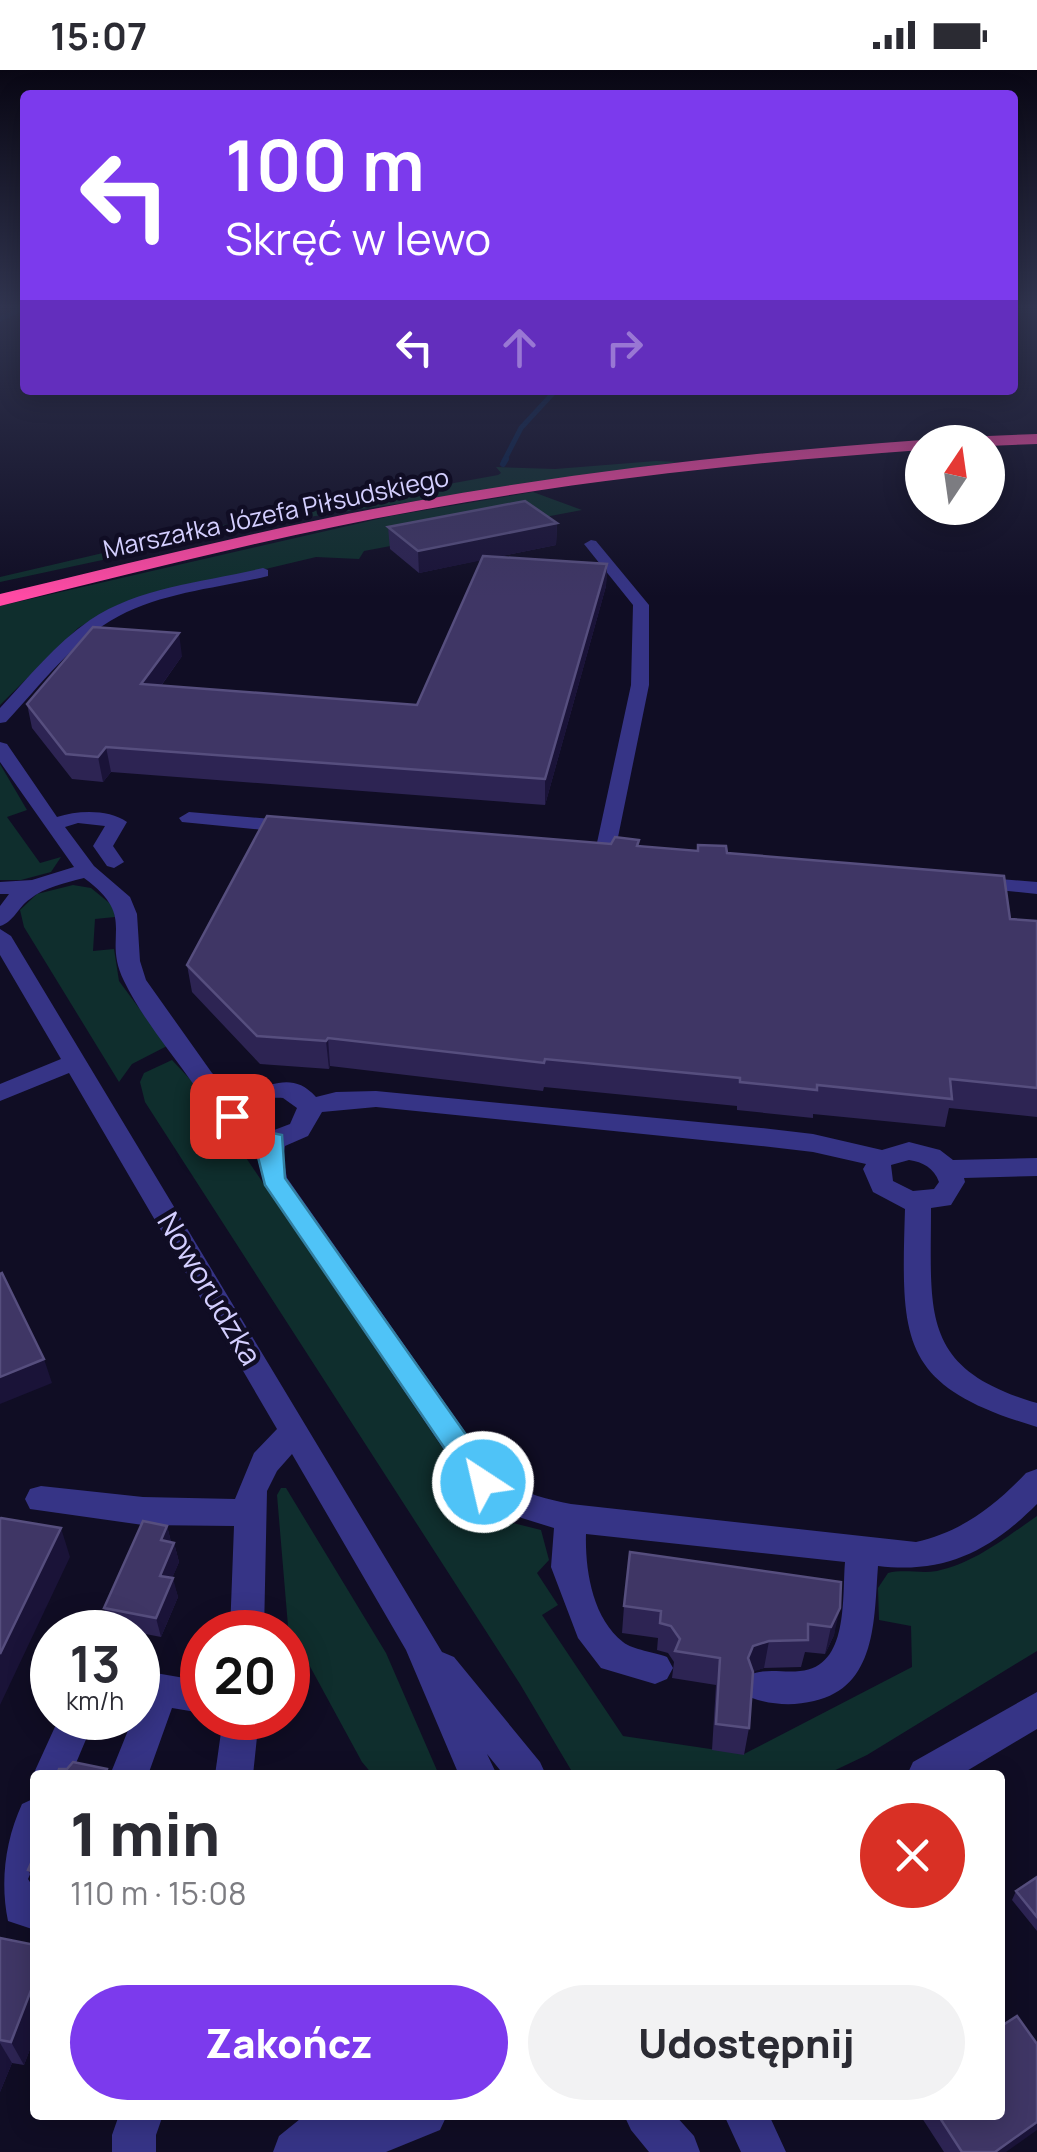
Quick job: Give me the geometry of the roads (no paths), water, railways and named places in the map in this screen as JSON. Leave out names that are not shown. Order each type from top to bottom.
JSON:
[{"type":"highway","points":[[1005,440],[1037,439]]},
{"type":"highway","name":"Marszałka Józefa Piłsudskiego","points":[[0,589],[199,544],[645,471],[905,447]]},
{"type":"highway","name":"Marszałka Józefa Piłsudskiego","points":[[0,600],[340,520]]},
{"type":"street","points":[[591,544],[641,605],[640,686],[596,851],[645,856]]},
{"type":"street","points":[[0,718],[76,639],[111,614],[136,604],[262,574]]},
{"type":"street","points":[[0,748],[87,870],[124,900],[129,915],[130,970],[182,1050],[217,1090],[244,1098]]},
{"type":"street","points":[[52,825],[77,818],[117,822],[103,846],[114,862]]},
{"type":"street","points":[[189,818],[308,828]]},
{"type":"street","points":[[0,888],[34,886],[87,870]]},
{"type":"street","points":[[958,882],[1037,888]]},
{"type":"street","points":[[0,920],[17,898],[34,886]]},
{"type":"street","name":"Noworudzka","points":[[0,936],[420,1640],[524,1770]]},
{"type":"street","points":[[0,1093],[75,1062]]},
{"type":"street","points":[[287,1090],[302,1096],[310,1107],[310,1118],[303,1128],[274,1140],[255,1140],[235,1128],[234,1110],[244,1098],[260,1091],[287,1090]]},
{"type":"street","points":[[310,1107],[336,1100],[376,1098],[778,1139],[882,1160],[910,1151],[932,1156],[948,1169],[952,1182],[947,1193],[935,1200],[901,1199],[882,1186],[876,1169],[882,1160]]},
{"type":"street","points":[[274,1140],[270,1157],[274,1179],[483,1482],[502,1500],[527,1510],[571,1518],[916,1556],[945,1551],[973,1538],[1037,1482]]},
{"type":"street","points":[[948,1169],[1037,1168]]},
{"type":"street","points":[[918,1202],[919,1300],[926,1347],[939,1367],[962,1388],[998,1405],[1037,1415]]},
{"type":"street","points":[[246,1610],[251,1491],[266,1462],[294,1431]]},
{"type":"street","points":[[41,1499],[143,1511],[248,1513]]},
{"type":"street","points":[[571,1518],[568,1567],[590,1627],[613,1657],[655,1668]]},
{"type":"street","points":[[765,1686],[795,1690],[828,1683],[852,1658],[863,1551]]},
{"type":"street","name":"Noworudzka","points":[[420,1640],[476,1770]]},
{"type":"street","points":[[934,1770],[1037,1709]]},
{"type":"street","points":[[54,1770],[67,1740]]},
{"type":"street","points":[[130,1770],[137,1740]]},
{"type":"street","points":[[235,1770],[238,1740]]},
{"type":"street","points":[[30,1828],[8,1881],[22,1907],[30,1909]]},
{"type":"street","points":[[134,2152],[140,2120]]},
{"type":"street","points":[[295,2152],[333,2120]]},
{"type":"street","points":[[330,2152],[412,2120]]},
{"type":"street","points":[[650,2120],[678,2152]]},
{"type":"street","points":[[748,2120],[764,2152]]},
{"type":"waterway","points":[[504,461],[521,428],[545,402]]},
{"type":"waterway","points":[[503,464],[506,459]]}]
